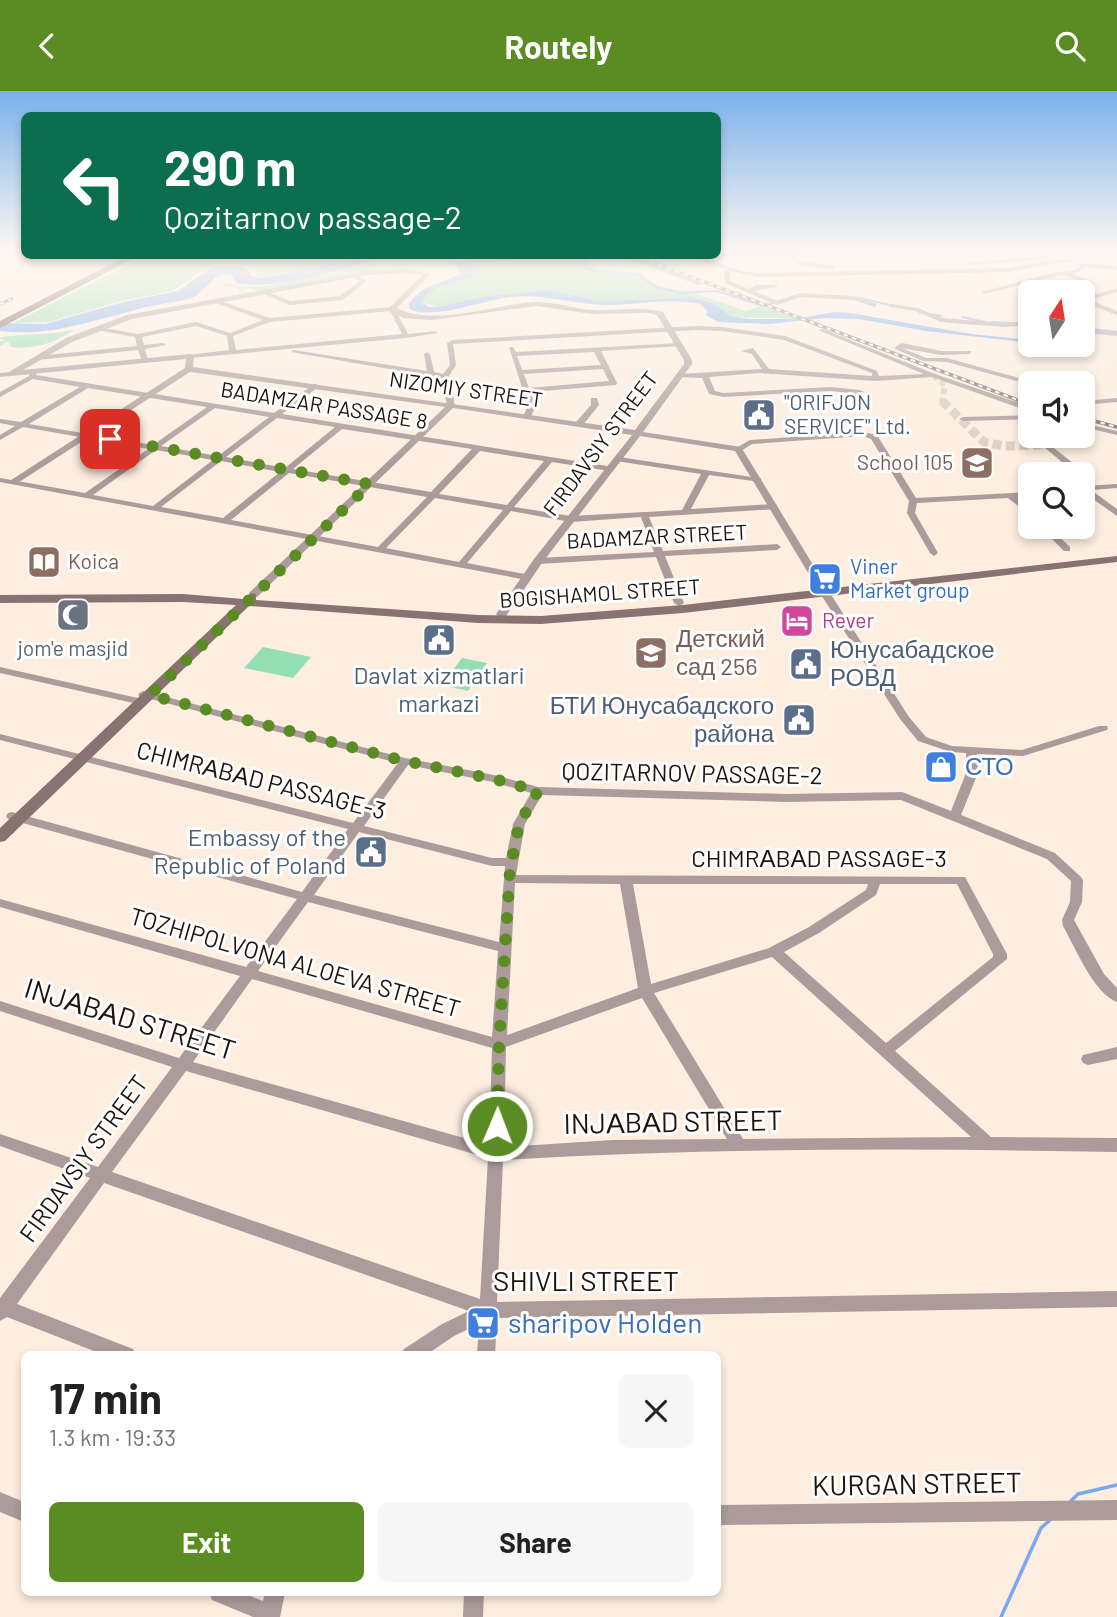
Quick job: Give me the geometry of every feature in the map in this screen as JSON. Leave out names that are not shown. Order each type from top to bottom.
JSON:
[{"type":"main road","name":"BOGISHAMOL STREET","points":[[248,599],[478,619],[541,620],[683,609],[948,575],[1117,557]]},
{"type":"main road","name":"BOGISHAMOL STREET","points":[[0,597],[142,596],[248,599],[502,614],[576,613],[823,590]]},
{"type":"main road","points":[[0,837],[16,817],[248,599]]},
{"type":"main road","points":[[0,827],[16,817]]},
{"type":"street","points":[[10,374],[69,340],[119,321]]},
{"type":"street","points":[[98,329],[138,336],[196,324],[230,335],[266,321]]},
{"type":"street","points":[[398,321],[406,336]]},
{"type":"street","name":"FIRDAVSIY STREET","points":[[502,614],[538,561],[619,459],[688,360],[665,321]]},
{"type":"street","points":[[955,321],[1018,324]]},
{"type":"street","points":[[248,599],[451,406],[445,376],[453,365],[450,342],[670,329],[722,329],[785,338],[876,372],[876,379]]},
{"type":"street","points":[[821,330],[1018,405]]},
{"type":"street","points":[[1096,332],[1117,334]]},
{"type":"street","points":[[0,375],[435,333]]},
{"type":"street","points":[[230,335],[233,353]]},
{"type":"street","points":[[138,336],[145,361]]},
{"type":"street","points":[[508,338],[532,406],[527,416]]},
{"type":"street","points":[[37,358],[163,345]]},
{"type":"street","points":[[513,354],[679,345]]},
{"type":"street","points":[[969,352],[942,353],[902,345],[897,348],[925,360],[947,360],[1018,379]]},
{"type":"street","points":[[273,349],[445,376]]},
{"type":"street","points":[[527,390],[613,383],[597,350]]},
{"type":"street","points":[[753,352],[767,371]]},
{"type":"street","points":[[427,354],[431,373]]},
{"type":"street","points":[[13,482],[189,369],[190,356]]},
{"type":"street","points":[[520,372],[605,367]]},
{"type":"street","name":"NIZOMIY STREET","points":[[189,369],[527,416],[738,449]]},
{"type":"street","points":[[679,376],[706,378],[767,371],[876,379],[933,375]]},
{"type":"street","points":[[0,395],[32,374]]},
{"type":"street","name":"BADAMZAR PASSAGE 8","points":[[32,374],[87,386],[610,469]]},
{"type":"street","points":[[706,378],[712,392],[723,395],[830,389],[860,391]]},
{"type":"street","points":[[0,438],[87,386]]},
{"type":"street","points":[[155,508],[314,386]]},
{"type":"street","points":[[1106,401],[1104,400],[1111,397],[1107,392]]},
{"type":"street","points":[[579,424],[595,405],[594,400]]},
{"type":"street","points":[[1095,402],[1117,400]]},
{"type":"street","points":[[1106,401],[1117,407]]},
{"type":"street","points":[[86,496],[213,406]]},
{"type":"street","points":[[963,419],[1018,417]]},
{"type":"street","points":[[0,421],[571,519],[774,507]]},
{"type":"street","points":[[225,521],[341,426]]},
{"type":"street","points":[[1095,428],[1117,433]]},
{"type":"street","points":[[934,553],[911,513],[913,501],[874,437],[863,435],[750,442],[738,449],[823,590],[905,719],[922,739],[951,749],[1023,753],[1103,729]]},
{"type":"street","points":[[380,550],[478,448]]},
{"type":"street","points":[[1049,448],[1066,462]]},
{"type":"street","points":[[461,565],[550,459]]},
{"type":"street","points":[[619,459],[758,480]]},
{"type":"street","points":[[685,513],[706,473]]},
{"type":"street","points":[[0,479],[527,577]]},
{"type":"street","points":[[1097,487],[1117,486]]},
{"type":"street","points":[[913,501],[1018,495]]},
{"type":"street","points":[[1011,496],[1018,502]]},
{"type":"street","points":[[1095,497],[1117,513]]},
{"type":"street","points":[[644,515],[679,603]]},
{"type":"street","points":[[1057,539],[1068,549]]},
{"type":"street","name":"BADAMZAR STREET","points":[[538,561],[777,547]]},
{"type":"street","name":"QOZITARNOV PASSAGE-2","points":[[0,670],[142,698],[538,791],[786,798],[902,796],[1051,856],[1077,880],[1076,902],[1068,920],[1099,978],[1117,997]]},
{"type":"street","name":"CHIMRАBАD PASSAGE-3","points":[[0,737],[492,862],[512,862]]},
{"type":"street","points":[[955,816],[972,773],[971,751]]},
{"type":"street","name":"FIRDAVSIY STREET","points":[[1,1309],[405,761]]},
{"type":"street","points":[[486,1351],[499,1044],[510,879],[519,824],[538,791]]},
{"type":"street","points":[[16,817],[306,897],[505,948]]},
{"type":"street","name":"CHIMRАBАD PASSAGE-3","points":[[510,879],[961,880],[1000,954],[1000,959],[885,1051]]},
{"type":"street","points":[[499,1044],[645,991],[774,951],[814,930],[872,892],[875,880]]},
{"type":"street","points":[[626,881],[645,991],[739,1146]]},
{"type":"street","name":"TOZHIPOLVONA ALOEVA STREET","points":[[0,903],[499,1044]]},
{"type":"street","points":[[774,951],[988,1143]]},
{"type":"street","name":"INJАBАD STREET","points":[[0,1006],[181,1064],[496,1154],[613,1147],[988,1143],[1117,1145]]},
{"type":"street","points":[[1088,1059],[1117,1053]]},
{"type":"street","name":"SHIVLI STREET","points":[[0,1140],[489,1310],[1117,1300]]},
{"type":"street","points":[[1,1309],[116,1351]]},
{"type":"street","points":[[416,1351],[448,1330],[489,1310]]},
{"type":"street","points":[[0,1502],[21,1512]]},
{"type":"street","name":"KURGAN STREET","points":[[721,1515],[1117,1510]]},
{"type":"street","points":[[226,1596],[271,1615],[274,1596]]},
{"type":"street","points":[[473,1617],[474,1596]]},
{"type":"green space","points":[[17,321],[52,321],[49,322],[13,323]]},
{"type":"green space","points":[[76,329],[37,346],[11,347],[8,341],[0,346],[0,341],[6,341],[0,338],[7,336]]},
{"type":"green space","points":[[263,647],[311,657],[293,678],[244,668]]},
{"type":"green space","points":[[462,658],[487,663],[468,691],[442,685]]},
{"type":"water","points":[[55,321],[93,321],[35,332],[0,331],[0,323],[45,324]]},
{"type":"water","points":[[717,321],[795,321],[769,324],[718,322]]},
{"type":"water","points":[[871,321],[897,321],[1018,339],[1018,342],[926,331]]},
{"type":"waterway","points":[[992,322],[1013,323]]},
{"type":"waterway","points":[[1096,330],[1117,332]]},
{"type":"waterway","points":[[1069,1503],[1078,1494],[1117,1485]]},
{"type":"waterway","points":[[1001,1617],[1041,1528],[1051,1519]]},
{"type":"tunnel","points":[[933,375],[945,385],[942,401]]},
{"type":"tunnel","points":[[942,401],[984,442],[1018,446]]},
{"type":"railway","points":[[809,321],[1018,400]]},
{"type":"railway","points":[[1095,421],[1117,427]]},
{"type":"place","name":"\"ORIFJON SERVICE\" Ltd.","points":[[759,415]]},
{"type":"place","name":"School 105","points":[[977,463]]},
{"type":"place","name":"Koica","points":[[44,562]]},
{"type":"place","name":"Viner Market group","points":[[825,579]]},
{"type":"place","name":"jom'e masjid","points":[[73,615]]},
{"type":"place","name":"Rever","points":[[797,621]]},
{"type":"place","name":"Davlat xizmatlari markazi","points":[[439,640]]},
{"type":"place","name":"Детский сад 256","points":[[651,653]]},
{"type":"place","name":"Юнусабадское РОВД","points":[[806,664]]},
{"type":"place","name":"БТИ Юнусабадского района","points":[[799,720]]},
{"type":"place","name":"СТО","points":[[941,767]]},
{"type":"place","name":"Embassy of the Republic of Poland","points":[[371,852]]},
{"type":"place","name":"sharipov Holden","points":[[483,1323]]},
{"type":"route","points":[[110,439],[370,484],[150,695],[427,767],[494,779],[538,791],[519,824],[510,870],[499,1044],[497,1126]]}]
